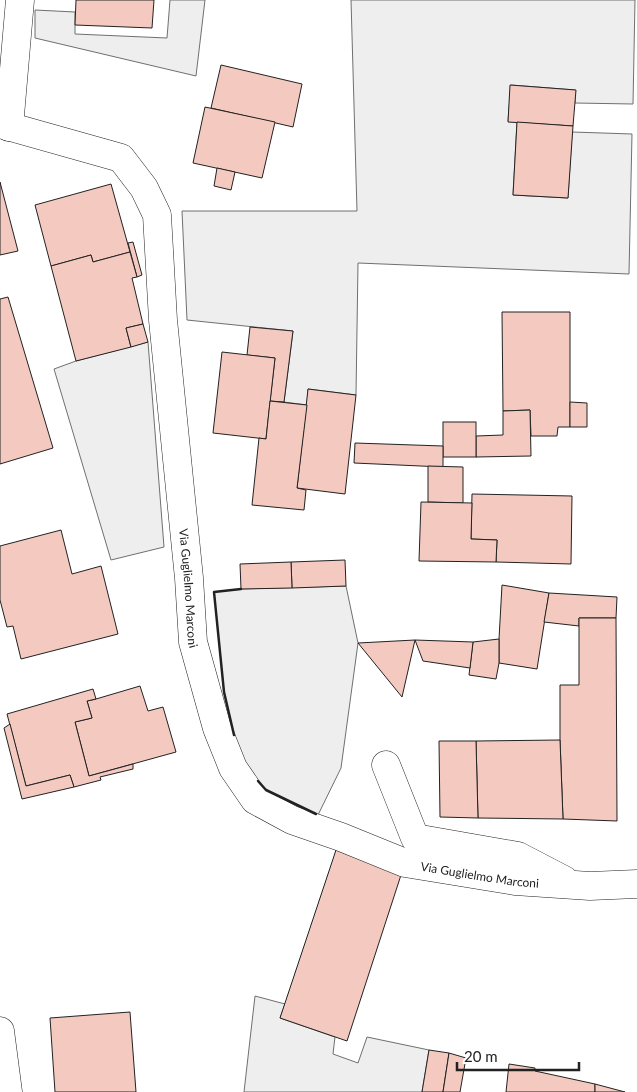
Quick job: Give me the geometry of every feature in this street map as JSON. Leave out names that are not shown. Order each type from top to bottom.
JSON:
[{"type":"street","name":"Via Guglielmo Marconi","points":[[20,0],[5,126],[121,158],[144,188],[157,216],[163,320],[194,642],[220,736],[233,768],[255,800],[292,820],[341,837],[405,863],[515,881],[590,886],[637,884]]},
{"type":"street","name":"Via Guglielmo Marconi","points":[[386,765],[415,838],[518,856],[572,884]]},
{"type":"street","points":[[0,1031],[8,1092]]},
{"type":"shaded area","points":[[170,0],[205,0],[196,76],[35,38],[35,10],[75,12],[75,34],[167,38]]},
{"type":"shaded area","points":[[351,0],[635,0],[633,104],[575,103],[575,90],[511,85],[508,121],[517,122],[513,195],[568,198],[572,132],[632,134],[629,274],[358,263],[356,395],[308,389],[307,405],[284,402],[293,331],[187,320],[182,211],[357,211]]},
{"type":"shaded area","points":[[148,342],[164,547],[111,560],[54,369],[76,361]]},
{"type":"shaded area","points":[[346,586],[358,643],[341,768],[318,815],[266,790],[246,769],[235,740],[224,692],[214,592],[241,589]]},
{"type":"shaded area","points":[[255,996],[285,1004],[280,1018],[335,1037],[333,1054],[358,1063],[367,1037],[429,1050],[422,1092],[244,1092]]},
{"type":"building","points":[[76,0],[154,0],[152,28],[75,25]]},
{"type":"building","points":[[221,65],[302,84],[293,127],[211,108]]},
{"type":"building","points":[[510,85],[576,90],[573,126],[508,122]]},
{"type":"building","points":[[205,107],[275,122],[262,178],[193,163]]},
{"type":"building","points":[[517,122],[573,126],[568,198],[513,195]]},
{"type":"building","points":[[217,168],[235,172],[231,190],[214,186]]},
{"type":"building","points":[[0,182],[18,251],[0,255]]},
{"type":"building","points":[[111,184],[130,252],[93,262],[91,255],[51,266],[35,205]]},
{"type":"building","points":[[133,242],[142,275],[137,277],[128,243]]},
{"type":"building","points":[[130,252],[137,277],[132,278],[143,324],[126,328],[131,347],[76,361],[51,266],[91,255],[93,262]]},
{"type":"building","points":[[8,297],[53,448],[0,464],[0,299]]},
{"type":"building","points":[[502,312],[570,312],[570,427],[558,427],[557,436],[531,436],[530,410],[503,411]]},
{"type":"building","points":[[143,324],[148,342],[131,347],[126,328]]},
{"type":"building","points":[[250,327],[293,331],[284,402],[270,401],[275,358],[247,355]]},
{"type":"building","points":[[222,352],[275,358],[266,439],[213,433]]},
{"type":"building","points":[[308,389],[356,395],[345,494],[297,488]]},
{"type":"building","points":[[270,401],[307,405],[297,488],[306,490],[304,510],[252,505],[259,438],[266,439]]},
{"type":"building","points":[[570,402],[587,403],[587,427],[570,427]]},
{"type":"building","points":[[530,410],[531,456],[476,457],[476,436],[503,435],[503,411]]},
{"type":"building","points":[[443,422],[476,422],[476,457],[443,457]]},
{"type":"building","points":[[355,443],[443,446],[443,467],[354,463]]},
{"type":"building","points":[[428,466],[463,467],[463,503],[428,502]]},
{"type":"building","points":[[472,494],[572,496],[571,564],[496,562],[497,540],[471,539]]},
{"type":"building","points":[[421,502],[472,503],[471,539],[497,540],[496,562],[419,561]]},
{"type":"building","points":[[61,530],[72,574],[101,566],[118,634],[21,659],[13,626],[7,627],[0,600],[0,546]]},
{"type":"building","points":[[345,560],[346,586],[292,588],[291,562]]},
{"type":"building","points":[[291,562],[292,588],[241,589],[240,564]]},
{"type":"building","points":[[502,585],[549,593],[537,669],[499,663]]},
{"type":"building","points":[[549,593],[617,597],[616,618],[579,618],[579,626],[544,622]]},
{"type":"building","points":[[579,618],[616,618],[617,821],[563,819],[560,685],[579,685]]},
{"type":"building","points":[[499,639],[499,663],[496,679],[469,675],[473,642]]},
{"type":"building","points":[[415,640],[473,642],[470,668],[423,661]]},
{"type":"building","points":[[415,640],[402,697],[358,643]]},
{"type":"building","points":[[140,686],[148,711],[163,707],[176,752],[89,776],[75,722],[92,718],[87,701]]},
{"type":"building","points":[[93,689],[96,699],[87,701],[92,718],[75,722],[89,776],[133,764],[133,769],[100,777],[101,780],[74,787],[70,775],[26,786],[7,714]]},
{"type":"building","points":[[10,724],[26,786],[70,775],[74,787],[22,799],[4,728]]},
{"type":"building","points":[[560,740],[563,819],[478,818],[476,741]]},
{"type":"building","points":[[439,741],[476,741],[478,818],[440,817]]},
{"type":"building","points":[[336,850],[401,875],[347,1041],[280,1018]]},
{"type":"building","points":[[130,1012],[136,1092],[55,1092],[50,1018]]},
{"type":"building","points":[[429,1050],[449,1053],[443,1092],[422,1092]]},
{"type":"building","points":[[449,1053],[466,1058],[460,1092],[443,1092]]},
{"type":"building","points":[[509,1064],[535,1068],[535,1071],[595,1084],[595,1092],[506,1092]]},
{"type":"building","points":[[595,1084],[625,1092],[595,1092]]},
{"type":"wall","points":[[234,735],[224,692],[214,592],[241,589]]},
{"type":"wall","points":[[258,781],[266,790],[316,814]]}]
